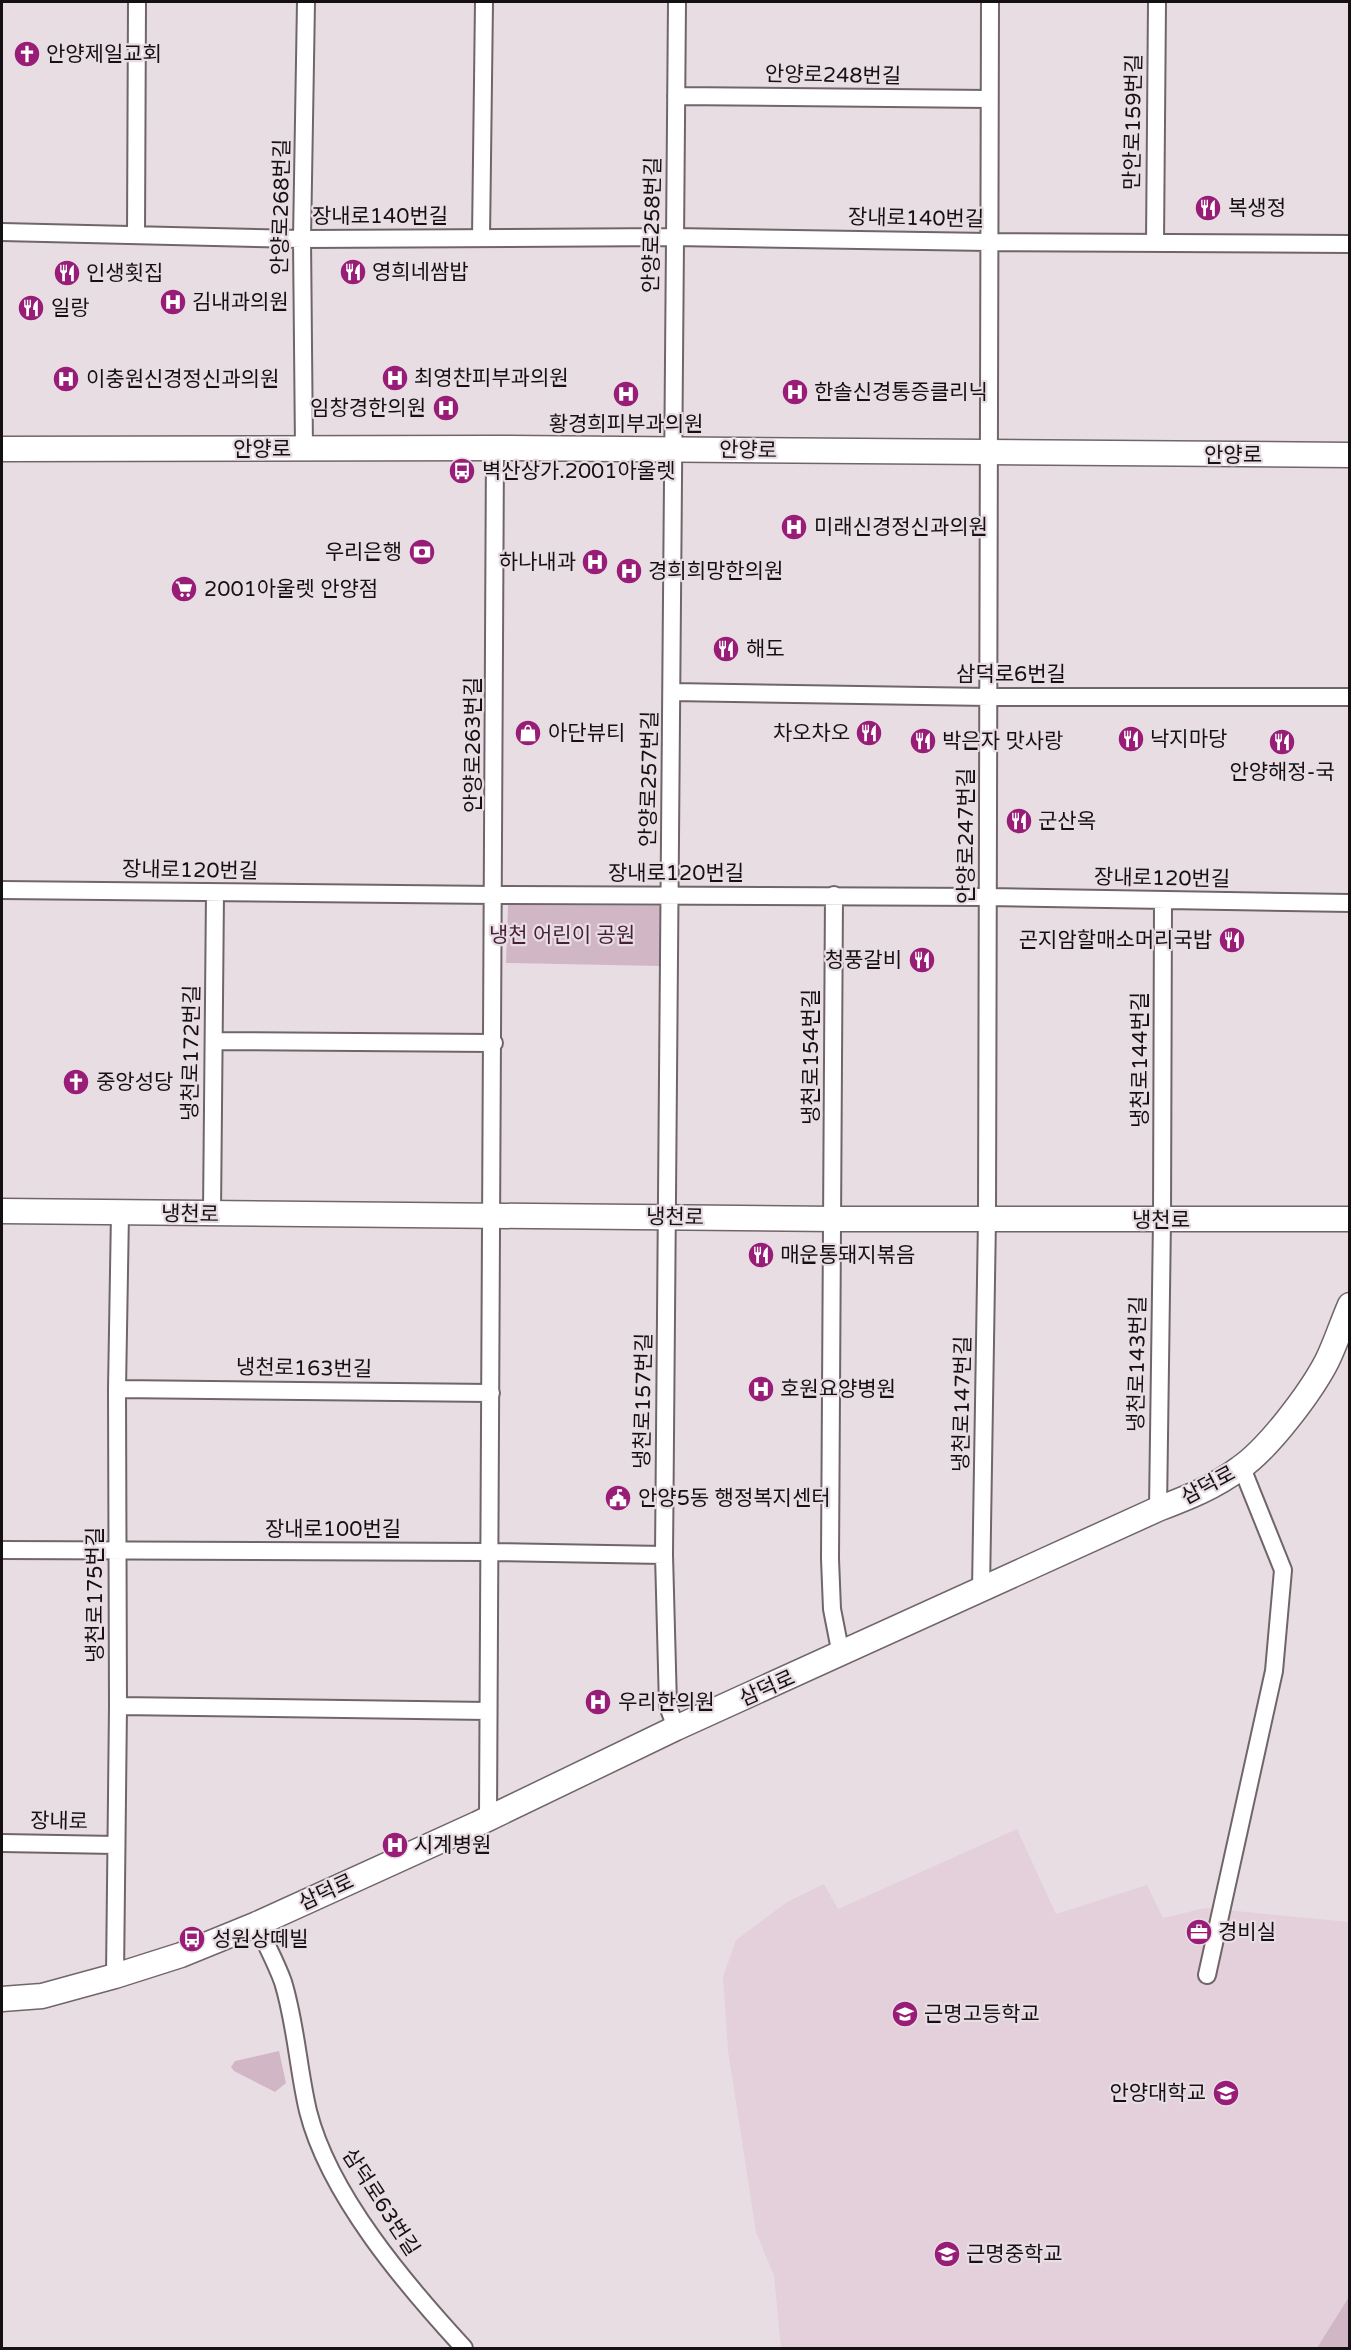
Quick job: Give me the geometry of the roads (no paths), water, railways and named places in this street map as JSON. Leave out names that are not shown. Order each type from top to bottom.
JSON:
[{"type":"street","points":[[136,235],[137,2]]},
{"type":"street","name":"안양로268번길","points":[[304,449],[302,239],[306,2]]},
{"type":"street","points":[[481,238],[484,2]]},
{"type":"street","name":"안양로258번길","points":[[674,450],[677,2]]},
{"type":"street","points":[[990,2],[991,453]]},
{"type":"street","name":"만안로159번길","points":[[1155,243],[1157,2]]},
{"type":"street","name":"안양로248번길","points":[[676,96],[989,99]]},
{"type":"street","name":"장내로140번길","points":[[2,232],[302,239],[674,237],[1350,244]]},
{"type":"street","name":"안양로","points":[[2,449],[495,448],[1350,455]]},
{"type":"street","name":"안양로263번길","points":[[491,1215],[495,895],[495,448]]},
{"type":"street","name":"안양로257번길","points":[[667,1217],[674,450]]},
{"type":"street","name":"안양로247번길","points":[[987,1218],[991,453]]},
{"type":"street","name":"삼덕로6번길","points":[[672,692],[989,697],[1350,697]]},
{"type":"street","name":"장내로120번길","points":[[2,890],[495,895],[834,895],[1350,903]]},
{"type":"street","name":"냉천로172번길","points":[[212,1214],[215,893]]},
{"type":"street","name":"냉천로154번길","points":[[834,895],[830,1559],[832,1609],[841,1655]]},
{"type":"street","name":"냉천로144번길","points":[[1162,1220],[1163,900]]},
{"type":"street","points":[[215,1041],[494,1043]]},
{"type":"street","name":"냉천로","points":[[2,1211],[833,1219],[1350,1219]]},
{"type":"street","name":"냉천로175번길","points":[[115,1976],[118,1706],[117,1389],[120,1213]]},
{"type":"street","points":[[488,1817],[491,1215]]},
{"type":"street","name":"냉천로157번길","points":[[667,1217],[664,1555],[668,1706],[676,1728]]},
{"type":"street","name":"냉천로147번길","points":[[981,1590],[987,1218]]},
{"type":"street","name":"냉천로143번길","points":[[1158,1509],[1162,1220]]},
{"type":"street","name":"삼덕로","points":[[2,1999],[42,1996],[115,1976],[181,1955],[257,1924],[676,1728],[1158,1509],[1203,1491],[1242,1468],[1266,1445],[1327,1361],[1350,1305]]},
{"type":"street","name":"냉천로163번길","points":[[117,1389],[491,1393]]},
{"type":"street","points":[[1207,1974],[1274,1671],[1284,1570],[1242,1468]]},
{"type":"street","name":"장내로100번길","points":[[2,1550],[664,1555]]},
{"type":"street","points":[[118,1706],[488,1711]]},
{"type":"street","name":"장내로","points":[[2,1842],[116,1845]]},
{"type":"street","name":"삼덕로63번길","points":[[257,1924],[283,1982],[308,2112],[327,2162],[383,2252],[464,2349]]},
{"type":"place","name":"안양제일교회","points":[[27,54]]},
{"type":"place","name":"복생정","points":[[1208,208]]},
{"type":"place","name":"영희네쌈밥","points":[[353,272]]},
{"type":"place","name":"인생횟집","points":[[67,273]]},
{"type":"place","name":"김내과의원","points":[[173,302]]},
{"type":"place","name":"일랑","points":[[31,308]]},
{"type":"place","name":"최영찬피부과의원","points":[[395,378]]},
{"type":"place","name":"이충원신경정신과의원","points":[[66,379]]},
{"type":"place","name":"한솔신경통증클리닉","points":[[795,392]]},
{"type":"place","name":"황경희피부과의원","points":[[626,394]]},
{"type":"place","name":"임창경한의원","points":[[446,408]]},
{"type":"place","name":"벽산상가.2001아울렛","points":[[462,471]]},
{"type":"place","name":"미래신경정신과의원","points":[[794,527]]},
{"type":"place","name":"우리은행","points":[[422,552]]},
{"type":"place","name":"하나내과","points":[[595,562]]},
{"type":"place","name":"경희희망한의원","points":[[629,571]]},
{"type":"place","name":"2001아울렛 안양점","points":[[184,589]]},
{"type":"place","name":"해도","points":[[726,649]]},
{"type":"place","name":"아단뷰티","points":[[528,733]]},
{"type":"place","name":"차오차오","points":[[869,733]]},
{"type":"place","name":"낙지마당","points":[[1131,739]]},
{"type":"place","name":"박은자 맛사랑","points":[[923,741]]},
{"type":"place","name":"안양해정-국","points":[[1282,742]]},
{"type":"place","name":"군산옥","points":[[1019,821]]},
{"type":"place","name":"곤지암할매소머리국밥","points":[[1232,940]]},
{"type":"place","name":"청풍갈비","points":[[922,960]]},
{"type":"place","name":"중앙성당","points":[[76,1082]]},
{"type":"place","name":"매운통돼지볶음","points":[[761,1255]]},
{"type":"place","name":"호원요양병원","points":[[761,1389]]},
{"type":"place","name":"안양5동 행정복지센터","points":[[618,1498]]},
{"type":"place","name":"우리한의원","points":[[598,1702]]},
{"type":"place","name":"시계병원","points":[[395,1845]]},
{"type":"place","name":"경비실","points":[[1199,1932]]},
{"type":"place","name":"성원상떼빌","points":[[192,1939]]},
{"type":"place","name":"근명고등학교","points":[[905,2014]]},
{"type":"place","name":"안양대학교","points":[[1226,2093]]},
{"type":"place","name":"근명중학교","points":[[947,2254]]},
{"type":"park label","name":"냉천 어린이 공원","points":[[562,935]]}]
